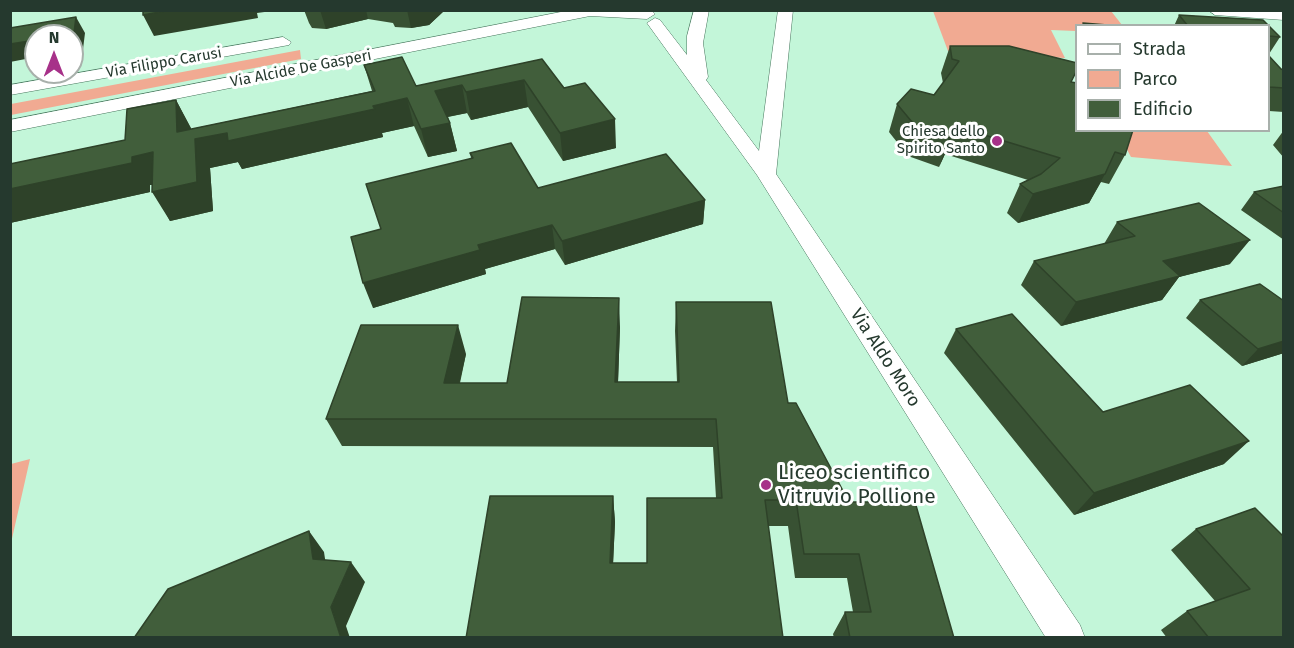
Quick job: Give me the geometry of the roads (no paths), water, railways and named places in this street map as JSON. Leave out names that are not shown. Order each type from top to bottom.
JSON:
[{"type":"street","points":[[766,174],[786,10]]},
{"type":"street","points":[[1215,10],[1284,15]]},
{"type":"street","name":"Via Alcide De Gasperi","points":[[10,126],[595,11],[690,21]]},
{"type":"street","name":"Via Aldo Moro","points":[[649,16],[766,174],[1067,638]]},
{"type":"street","name":"Via Aldo Moro","points":[[690,21],[699,81]]},
{"type":"street","name":"Via Filippo Carusi","points":[[10,90],[283,42]]},
{"type":"place","name":"Chiesa dello Spirito Santo","points":[[997,141]]},
{"type":"place","name":"Liceo scientifico Vitruvio Pollione","points":[[766,485]]}]
